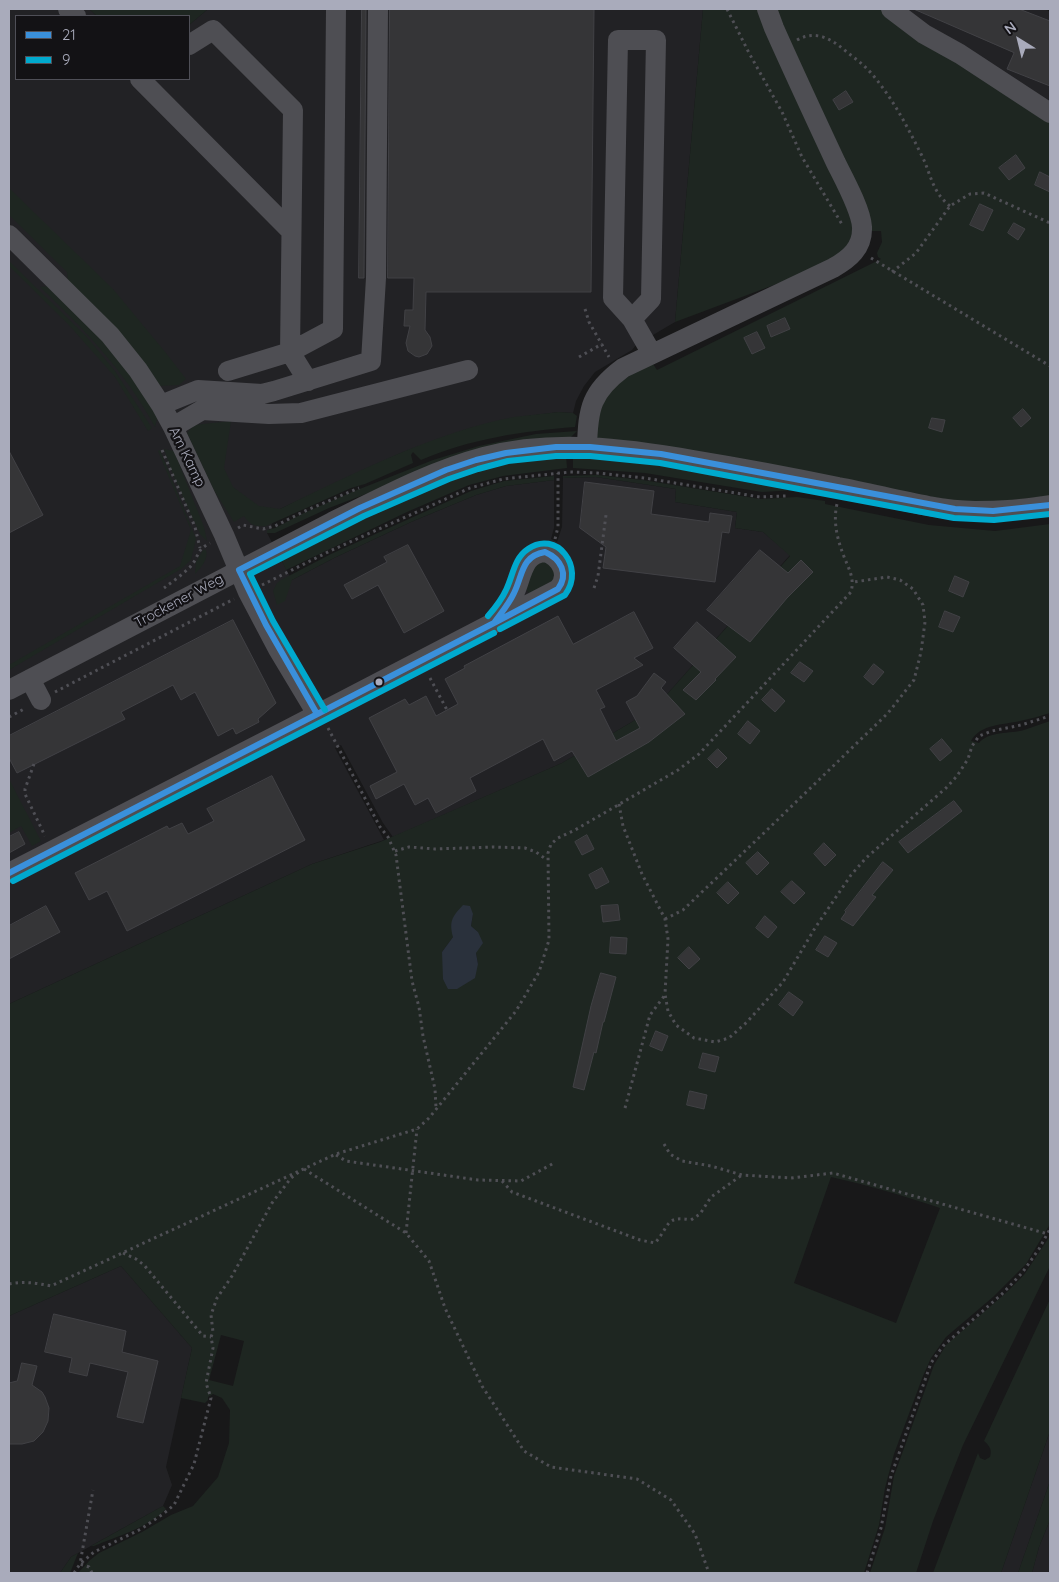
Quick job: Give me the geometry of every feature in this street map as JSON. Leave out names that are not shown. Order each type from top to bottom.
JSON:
[{"type":"street","points":[[228,371],[290,352],[333,329],[336,9]]},
{"type":"street","points":[[161,405],[198,390],[262,394],[371,361],[376,278],[378,9]]},
{"type":"street","points":[[587,447],[588,416],[591,405],[599,390],[608,379],[652,354],[833,268],[845,261],[858,244],[862,227],[860,219],[785,54],[768,9]]},
{"type":"street","points":[[891,9],[924,34],[960,54],[1050,113]]},
{"type":"street","points":[[190,44],[213,30],[293,110],[290,352],[308,381]]},
{"type":"street","points":[[632,319],[651,299],[656,40],[618,40],[613,298],[632,319],[652,354]]},
{"type":"street","points":[[141,80],[292,231]]},
{"type":"street","name":"Am Kamp","points":[[9,235],[110,335],[138,370],[161,405],[174,428],[224,535],[248,592],[278,649],[317,714]]},
{"type":"street","points":[[174,428],[202,410],[269,414],[301,413],[468,370]]},
{"type":"street","name":"Trockener Weg","points":[[9,690],[332,522],[444,470],[485,457],[521,450],[550,447],[587,447],[649,453],[842,487],[936,507],[974,511],[1018,510],[1050,505]]},
{"type":"street","points":[[9,873],[493,624],[558,589],[562,585],[564,576],[559,561],[550,554],[540,552],[526,561],[507,607],[493,624]]},
{"type":"street","points":[[30,679],[41,700]]},
{"type":"path","points":[[727,9],[782,112],[802,157],[844,228],[853,235],[858,244],[892,272],[1050,366]]},
{"type":"path","points":[[785,54],[799,39],[809,35],[820,35],[842,48],[870,72],[903,119],[926,163],[935,190],[950,206]]},
{"type":"path","points":[[892,272],[916,253],[950,206],[970,194],[984,193],[1050,223]]},
{"type":"path","points":[[585,308],[589,322],[618,372]]},
{"type":"path","points":[[579,357],[602,344]]},
{"type":"path","points":[[160,443],[197,532],[200,548]]},
{"type":"path","points":[[9,717],[330,551],[470,488],[503,479],[558,473],[597,473],[645,478],[760,498],[788,495]]},
{"type":"path","points":[[550,554],[558,528],[558,473]]},
{"type":"path","points":[[9,1284],[34,1282],[51,1286],[336,1154],[417,1129],[436,1109],[516,1011],[539,972],[549,940],[548,861],[551,844],[558,838],[678,770],[699,754],[852,592],[854,582],[836,534],[835,514],[842,487]]},
{"type":"path","points":[[594,588],[598,576],[606,515]]},
{"type":"path","points":[[188,569],[192,575]]},
{"type":"path","points":[[665,919],[683,910],[766,831],[888,712],[914,680],[922,652],[925,622],[922,605],[913,589],[900,580],[887,577],[854,582]]},
{"type":"path","points":[[430,678],[447,710]]},
{"type":"path","points":[[317,714],[325,722],[380,827],[395,851],[412,981],[435,1089],[436,1109]]},
{"type":"path","points":[[619,804],[623,826],[642,874],[665,919],[668,939],[665,994],[668,1011],[676,1026],[694,1038],[715,1042],[729,1038],[747,1022],[783,982],[815,928],[851,875],[866,858],[946,788],[957,776],[979,736],[1050,716]]},
{"type":"path","points":[[34,764],[25,794],[52,850]]},
{"type":"path","points":[[36,817],[40,815]]},
{"type":"path","points":[[395,851],[409,847],[435,849],[525,848],[536,852],[548,861]]},
{"type":"path","points":[[625,1108],[650,1015],[665,994]]},
{"type":"path","points":[[406,1232],[417,1129]]},
{"type":"path","points":[[664,1144],[670,1154],[682,1161],[742,1175],[791,1178],[833,1173],[1048,1234]]},
{"type":"path","points":[[336,1154],[346,1161],[478,1180],[502,1181],[521,1181],[554,1163]]},
{"type":"path","points":[[305,1168],[406,1232],[429,1261],[446,1308],[482,1386],[524,1451],[551,1467],[638,1479],[671,1500],[695,1534],[709,1573]]},
{"type":"path","points":[[74,1573],[80,1564],[94,1552],[141,1528],[174,1505],[194,1464],[211,1398],[206,1383],[213,1348],[211,1314],[216,1298],[232,1276],[272,1202],[292,1178],[305,1168]]},
{"type":"path","points":[[502,1181],[512,1192],[655,1244],[672,1219],[677,1217],[691,1220],[700,1214],[711,1197],[742,1175]]},
{"type":"path","points":[[867,1573],[881,1528],[891,1476],[931,1363],[948,1341],[1002,1294],[1022,1273],[1050,1229]]},
{"type":"path","points":[[122,1253],[144,1265],[203,1336],[211,1337]]},
{"type":"path","points":[[80,1564],[93,1490]]},
{"type":"path","points":[[80,1564],[89,1567],[92,1573]]},
{"type":"shaded area","points":[[9,9],[89,9],[96,15],[15,15],[15,80],[190,80],[190,24],[208,9],[703,9],[675,322],[595,372],[584,386],[576,401],[573,413],[559,412],[513,418],[465,430],[401,453],[280,509],[267,533],[292,580],[411,522],[476,495],[506,486],[554,480],[554,528],[551,539],[557,542],[562,527],[563,478],[596,477],[676,489],[675,502],[737,512],[735,528],[763,532],[790,555],[654,709],[562,763],[393,837],[383,823],[341,745],[335,748],[384,840],[312,864],[9,1004]]},
{"type":"shaded area","points":[[89,9],[208,9],[190,24],[190,15],[96,15]]},
{"type":"shaded area","points":[[703,9],[763,9],[855,219],[850,245],[830,264],[675,322]]},
{"type":"shaded area","points":[[772,9],[885,9],[1050,117],[1050,496],[973,504],[599,440],[594,434],[603,394],[651,361],[657,370],[881,259],[877,253],[882,242],[881,231],[869,231]]},
{"type":"shaded area","points":[[898,9],[1045,9],[1050,12],[1050,107]]},
{"type":"shaded area","points":[[9,188],[113,289],[186,379],[179,385],[158,386],[68,282],[67,272],[9,215]]},
{"type":"shaded area","points":[[9,261],[86,336],[115,371],[152,428],[148,431],[115,377],[68,324],[9,266]]},
{"type":"shaded area","points":[[51,286],[105,340],[158,415],[155,427],[117,369],[73,319],[40,287]]},
{"type":"shaded area","points":[[559,412],[573,413],[577,416],[575,427],[535,431],[477,441],[421,460],[413,452],[411,455],[413,463],[266,526],[256,526],[248,522],[244,516],[234,522],[215,492],[187,433],[194,425],[231,421],[224,468],[233,487],[259,506],[280,509],[424,443],[484,424],[514,417]]},
{"type":"shaded area","points":[[577,431],[571,437],[379,489],[329,508],[275,533],[267,533],[267,530],[275,528],[304,513],[433,460],[479,446],[536,434]]},
{"type":"shaded area","points":[[164,449],[174,451],[204,527],[207,541],[200,534],[174,477]]},
{"type":"shaded area","points":[[160,450],[196,539],[191,560],[181,569],[9,670],[9,665],[180,566],[191,530],[158,451]]},
{"type":"shaded area","points":[[573,455],[648,460],[812,491],[762,492],[645,473],[573,468]]},
{"type":"shaded area","points":[[566,456],[567,468],[503,476],[469,485],[407,512],[286,570],[281,559],[386,505],[448,478],[485,467]]},
{"type":"shaded area","points":[[597,475],[643,480],[760,499],[797,497],[825,501],[825,504],[929,525],[995,531],[1050,524],[1050,713],[986,728],[975,735],[971,741],[979,743],[988,736],[1024,730],[1050,721],[1050,1224],[1026,1264],[993,1297],[946,1337],[931,1358],[894,1454],[885,1488],[879,1525],[864,1573],[78,1573],[99,1553],[171,1515],[193,1506],[218,1477],[229,1443],[230,1410],[222,1398],[213,1394],[208,1397],[205,1403],[181,1398],[192,1348],[121,1266],[9,1316],[9,1004],[312,864],[380,842],[562,763],[654,709],[790,556],[763,532],[735,528],[737,512],[675,502],[676,489],[596,477],[563,478],[563,476]],"holes":[[[473,914],[471,926],[478,932],[476,953],[478,964],[442,952]],[[831,1177],[886,1191],[940,1208],[896,1323],[794,1283]],[[221,1335],[244,1341],[233,1386],[209,1380]]]},
{"type":"shaded area","points":[[554,476],[554,480],[506,486],[476,495],[411,522],[292,580],[285,601],[277,605],[273,591],[277,583],[331,554],[471,491],[504,481]]},
{"type":"shaded area","points":[[203,550],[206,550],[207,553],[205,560],[195,574],[196,562]]},
{"type":"shaded area","points":[[544,560],[555,568],[553,580],[533,593],[529,593],[525,588],[531,567]]},
{"type":"shaded area","points":[[9,779],[41,841],[32,846],[21,826],[9,833]]},
{"type":"shaded area","points":[[463,905],[470,906],[473,914],[471,926],[478,932],[483,943],[476,953],[478,964],[475,978],[457,989],[448,989],[443,979],[442,952],[453,937],[452,919]]},
{"type":"shaded area","points":[[1050,1236],[1050,1266],[963,1445],[933,1521],[916,1573],[870,1573],[885,1528],[894,1476],[934,1365],[946,1345],[1024,1275]]},
{"type":"shaded area","points":[[121,1266],[192,1348],[166,1467],[172,1485],[163,1506],[71,1557],[60,1573],[9,1573],[9,1316]]},
{"type":"shaded area","points":[[1050,1299],[1050,1431],[1001,1573],[933,1573],[978,1453],[980,1458],[985,1460],[990,1457],[990,1448],[984,1441]]},
{"type":"shaded area","points":[[1050,1431],[1050,1481],[1018,1573],[1001,1573]]},
{"type":"shaded area","points":[[1050,1481],[1050,1520],[1039,1547],[1032,1573],[1018,1573]]},
{"type":"shaded area","points":[[163,1506],[166,1509],[141,1526],[91,1546]]},
{"type":"shaded area","points":[[1050,1520],[1050,1573],[1032,1573],[1039,1547]]},
{"type":"shaded area","points":[[78,1553],[70,1573],[60,1573],[71,1557]]},
{"type":"building","points":[[362,9],[366,9],[364,278],[359,278]]},
{"type":"building","points":[[390,9],[594,9],[591,292],[426,292],[425,330],[430,337],[432,346],[427,354],[419,357],[408,351],[406,343],[410,326],[404,326],[405,310],[413,310],[414,278],[388,278]]},
{"type":"building","points":[[914,9],[1019,9],[1050,21],[1050,86],[1007,69],[1014,53]]},
{"type":"building","points":[[846,91],[853,102],[839,110],[833,100]]},
{"type":"building","points":[[1016,155],[1025,168],[1009,180],[999,168]]},
{"type":"building","points":[[1040,172],[1050,177],[1050,192],[1035,185]]},
{"type":"building","points":[[980,204],[993,210],[983,231],[970,225]]},
{"type":"building","points":[[1014,223],[1025,229],[1018,240],[1008,233]]},
{"type":"building","points":[[785,318],[790,329],[771,337],[767,326]]},
{"type":"building","points":[[757,332],[765,348],[752,354],[744,338]]},
{"type":"building","points":[[1023,409],[1031,418],[1021,427],[1013,418]]},
{"type":"building","points":[[932,418],[945,420],[942,432],[929,428]]},
{"type":"building","points":[[9,451],[43,515],[9,533]]},
{"type":"building","points":[[585,482],[654,491],[651,514],[709,522],[710,513],[732,516],[729,533],[722,532],[715,582],[603,568],[606,547],[580,528]]},
{"type":"building","points":[[408,545],[444,611],[404,633],[378,585],[352,599],[344,585],[387,562],[384,557]]},
{"type":"building","points":[[760,550],[788,573],[801,560],[813,572],[787,598],[750,642],[707,610]]},
{"type":"building","points":[[955,576],[969,582],[963,597],[949,591]]},
{"type":"building","points":[[945,611],[960,617],[953,632],[939,627]]},
{"type":"building","points":[[634,612],[653,648],[634,658],[643,665],[596,690],[605,707],[600,709],[616,741],[640,728],[626,702],[637,696],[654,673],[666,682],[661,688],[685,714],[649,742],[588,777],[572,751],[554,761],[543,739],[470,778],[476,791],[436,813],[428,798],[415,805],[404,784],[376,799],[370,786],[397,772],[369,718],[405,699],[409,705],[426,696],[436,716],[458,704],[445,679],[465,668],[464,666],[558,616],[573,644]]},
{"type":"building","points":[[233,620],[276,703],[258,719],[259,722],[236,734],[233,728],[218,736],[195,692],[181,700],[173,685],[121,712],[125,719],[17,773],[9,758],[9,736]]},
{"type":"building","points":[[697,622],[736,657],[696,700],[683,690],[701,672],[674,648]]},
{"type":"building","points":[[800,662],[813,671],[804,682],[791,673]]},
{"type":"building","points":[[874,664],[884,672],[873,685],[864,677]]},
{"type":"building","points":[[772,689],[785,701],[775,712],[762,700]]},
{"type":"building","points":[[748,721],[760,731],[750,744],[738,734]]},
{"type":"building","points":[[942,739],[952,751],[940,761],[930,749]]},
{"type":"building","points":[[718,749],[727,758],[717,768],[708,759]]},
{"type":"building","points":[[272,776],[305,840],[127,931],[107,891],[89,900],[75,873],[167,826],[169,829],[182,823],[188,834],[214,821],[207,809]]},
{"type":"building","points":[[954,801],[962,811],[908,853],[899,842]]},
{"type":"building","points":[[19,832],[25,844],[9,853],[9,837]]},
{"type":"building","points":[[587,835],[594,849],[582,855],[575,842]]},
{"type":"building","points":[[824,843],[836,855],[825,866],[814,854]]},
{"type":"building","points":[[758,852],[769,863],[757,875],[746,863]]},
{"type":"building","points":[[883,862],[893,870],[872,895],[876,897],[853,926],[841,919],[845,911]]},
{"type":"building","points":[[602,868],[609,882],[596,889],[589,875]]},
{"type":"building","points":[[792,881],[805,893],[794,904],[781,892]]},
{"type":"building","points":[[728,882],[739,893],[728,904],[717,893]]},
{"type":"building","points":[[618,905],[620,920],[603,922],[601,906]]},
{"type":"building","points":[[46,906],[60,932],[9,959],[9,926]]},
{"type":"building","points":[[765,916],[777,927],[768,938],[756,928]]},
{"type":"building","points":[[825,936],[837,943],[828,957],[816,950]]},
{"type":"building","points":[[611,937],[627,938],[626,954],[610,953]]},
{"type":"building","points":[[689,947],[700,959],[689,969],[678,958]]},
{"type":"building","points":[[601,973],[616,977],[584,1090],[573,1087],[591,1006]]},
{"type":"building","points":[[789,992],[803,1002],[793,1016],[779,1005]]},
{"type":"building","points":[[656,1031],[668,1036],[662,1051],[650,1046]]},
{"type":"building","points":[[703,1053],[719,1057],[715,1072],[699,1068]]},
{"type":"building","points":[[690,1091],[707,1095],[704,1109],[687,1105]]},
{"type":"building","points":[[54,1314],[126,1331],[122,1352],[158,1361],[143,1423],[117,1417],[128,1372],[90,1363],[87,1376],[69,1372],[72,1358],[45,1352]]},
{"type":"building","points":[[22,1363],[37,1366],[32,1385],[42,1392],[45,1397],[49,1408],[48,1421],[43,1432],[34,1441],[22,1444],[9,1444],[9,1383],[17,1381]]},
{"type":"transit line","name":"21","points":[[317,714],[266,625],[239,570],[360,508],[446,470],[476,460],[506,453],[556,447],[590,447],[661,454],[955,509],[993,511],[1050,505]]},
{"type":"transit line","name":"9","points":[[325,710],[273,621],[250,574],[364,516],[449,479],[478,469],[508,461],[556,456],[590,456],[660,463],[954,518],[994,520],[1050,514]]},
{"type":"transit line","name":"9","points":[[488,616],[504,593],[517,562],[523,553],[538,544],[549,544],[558,547],[565,554],[570,563],[572,573],[571,584],[565,595],[500,629]]},
{"type":"transit line","name":"21","points":[[545,552],[551,555],[562,567],[563,578],[558,589],[494,623],[512,597],[527,562],[537,554],[545,552]]},
{"type":"transit line","name":"21","points":[[9,873],[494,623]]},
{"type":"transit line","name":"9","points":[[13,881],[494,633]]}]
